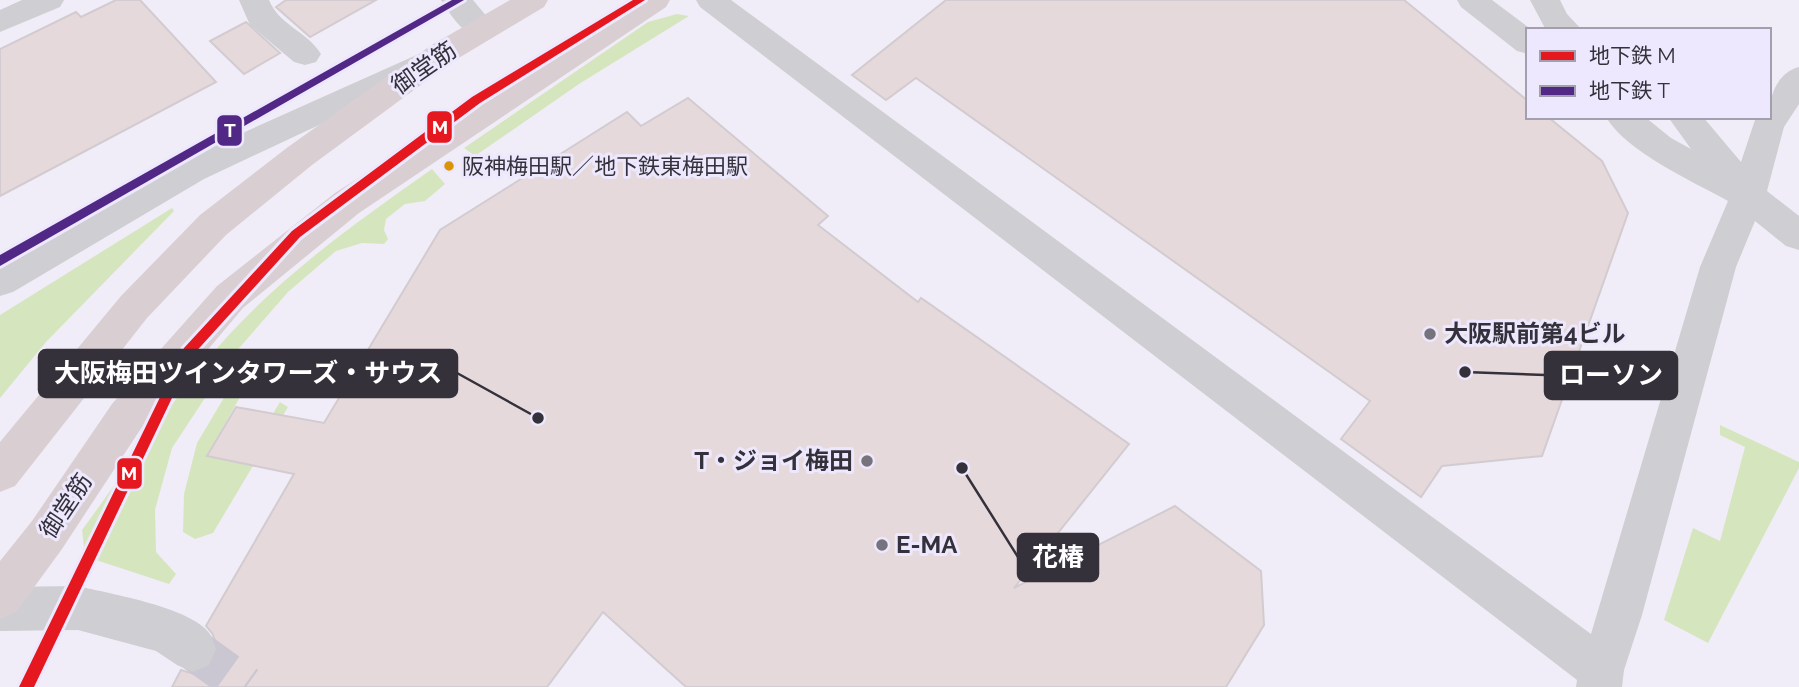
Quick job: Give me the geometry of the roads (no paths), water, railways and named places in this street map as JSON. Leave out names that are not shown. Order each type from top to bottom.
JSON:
[{"type":"highway","name":"御堂筋","points":[[0,473],[134,307],[213,225],[300,156],[441,54],[533,0]]},
{"type":"highway","name":"御堂筋","points":[[0,597],[47,535],[127,417],[230,297],[347,202],[432,149],[655,0]]},
{"type":"street","points":[[0,22],[49,0]]},
{"type":"street","points":[[254,0],[261,18],[306,54]]},
{"type":"street","points":[[456,0],[482,30]]},
{"type":"street","points":[[711,0],[1600,678],[1718,267],[1748,196],[1768,125],[1799,78]]},
{"type":"street","points":[[1545,0],[1554,20],[1564,28]]},
{"type":"street","points":[[1477,1],[1526,41]]},
{"type":"street","points":[[0,281],[192,170],[441,54]]},
{"type":"street","points":[[1625,119],[1660,147],[1748,196],[1799,236]]},
{"type":"street","points":[[1686,119],[1748,196]]},
{"type":"street","points":[[0,609],[78,608],[167,631],[193,649]]},
{"type":"tunnel","points":[[193,649],[246,687]]},
{"type":"metro line","name":"T","points":[[0,261],[459,0]]},
{"type":"metro line","name":"M","points":[[26,687],[188,352],[296,234],[476,100],[640,0]]},
{"type":"place","name":"阪神梅田駅／地下鉄東梅田駅","points":[[449,166]]},
{"type":"place","name":"大阪駅前第4ビル","points":[[1430,334]]},
{"type":"place","name":"ローソン","points":[[1465,372]]},
{"type":"place","name":"大阪梅田ツインタワーズ・サウス","points":[[538,418]]},
{"type":"place","name":"T・ジョイ梅田","points":[[867,461]]},
{"type":"place","name":"花椿","points":[[962,468]]},
{"type":"place","name":"E-MA","points":[[882,545]]}]
